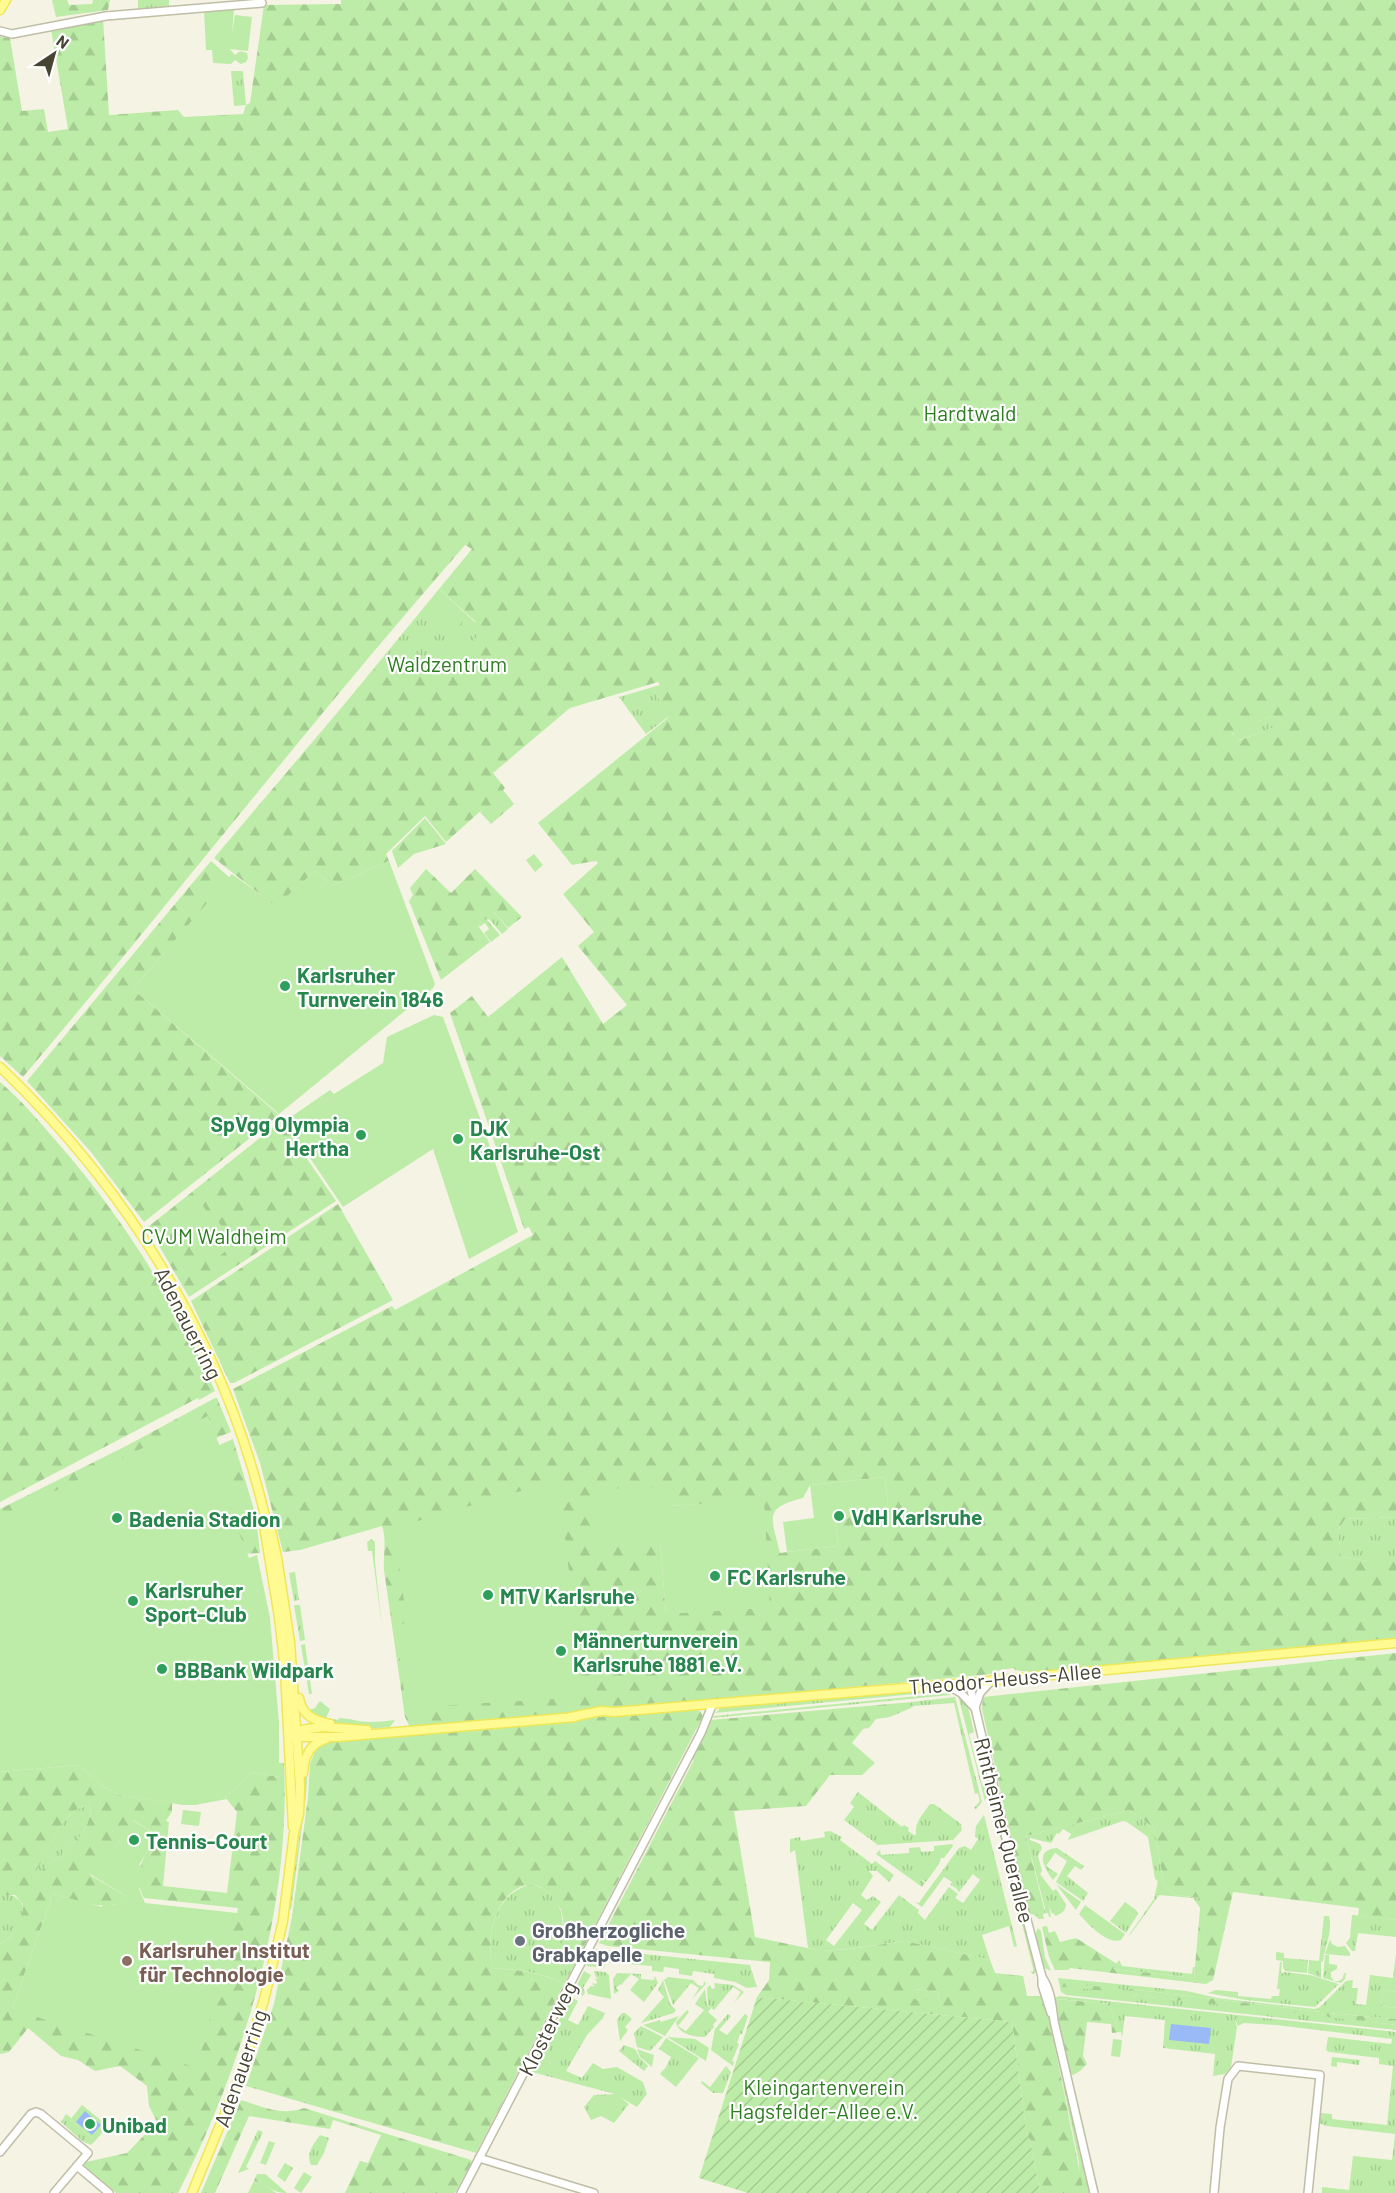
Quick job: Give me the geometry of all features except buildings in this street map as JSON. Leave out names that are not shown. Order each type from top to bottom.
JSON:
[{"type":"main road","points":[[0,10],[6,0]]},
{"type":"main road","name":"Adenauerring","points":[[0,1067],[41,1108],[94,1169],[139,1230],[170,1280],[212,1363],[240,1432],[271,1530],[280,1571],[293,1672],[291,1812],[294,1833]]},
{"type":"main road","name":"Adenauerring","points":[[192,2193],[240,2077],[264,2000],[283,1921],[294,1833],[299,1814],[300,1786],[281,1633],[265,1532],[266,1520]]},
{"type":"main road","name":"Theodor-Heuss-Allee","points":[[293,1734],[338,1737],[571,1717],[601,1711],[614,1712],[969,1682],[1396,1643]]},
{"type":"main road","points":[[293,1672],[300,1706],[308,1716],[318,1721],[348,1728]]},
{"type":"main road","name":"Theodor-Heuss-Allee","points":[[293,1734],[322,1727],[382,1732]]},
{"type":"main road","points":[[300,1786],[304,1763],[311,1748],[322,1740],[338,1737]]},
{"type":"street","points":[[0,31],[10,34],[106,16],[262,3]]},
{"type":"street","points":[[944,1684],[961,1693],[975,1708],[980,1693],[992,1680]]},
{"type":"street","name":"Rintheimer Querallee","points":[[969,1682],[1010,1855],[1042,1977],[1050,1994],[1054,2021],[1094,2193]]},
{"type":"street","name":"Klosterweg","points":[[461,2193],[700,1733],[713,1703]]},
{"type":"street","points":[[1214,2193],[1220,2128],[1228,2079],[1238,2066],[1320,2075],[1308,2193]]},
{"type":"street","points":[[0,2152],[31,2114],[38,2112],[88,2152],[54,2193]]},
{"type":"street","points":[[479,2158],[594,2193]]},
{"type":"street","points":[[77,2166],[109,2193]]},
{"type":"green space","points":[[52,0],[67,0],[69,5],[92,4],[93,0],[110,0],[108,10],[56,17]]},
{"type":"green space","points":[[138,0],[169,0],[169,7],[138,10]]},
{"type":"green space","name":"Hardtwald","points":[[341,0],[1396,0],[1396,1517],[1345,1519],[1338,1530],[1341,1557],[1368,1561],[1396,1561],[1396,1638],[1030,1672],[1014,1668],[991,1674],[410,1727],[405,1717],[384,1570],[385,1542],[382,1526],[300,1550],[283,1552],[260,1463],[233,1389],[392,1306],[395,1310],[533,1235],[529,1227],[524,1229],[450,1013],[472,996],[488,1017],[562,957],[603,1024],[627,1005],[578,946],[594,932],[563,894],[598,863],[596,861],[572,865],[538,823],[668,718],[653,687],[660,685],[658,682],[570,708],[493,773],[514,804],[491,824],[480,812],[484,808],[446,842],[425,816],[386,854],[389,861],[332,886],[315,871],[276,907],[214,858],[376,667],[399,688],[413,670],[440,674],[448,668],[469,674],[475,666],[469,647],[479,633],[475,621],[439,589],[472,549],[465,545],[23,1077],[0,1056],[0,37],[10,38],[22,111],[44,109],[48,132],[68,129],[51,29],[103,18],[109,115],[178,110],[184,117],[243,114],[246,105],[250,103],[264,5],[341,4]],"holes":[[[1272,716],[1287,722],[1238,741],[1232,733]],[[885,1477],[888,1505],[883,1513],[835,1519],[838,1546],[780,1553],[774,1531],[773,1516],[781,1506],[803,1498],[810,1485]],[[669,1487],[669,1506],[764,1501],[666,1614],[660,1542]]]},
{"type":"green space","points":[[204,10],[234,10],[232,32],[235,15],[252,17],[248,51],[230,49],[235,55],[240,51],[247,53],[246,62],[241,64],[235,60],[231,64],[213,63],[212,50],[206,50]]},
{"type":"green space","points":[[231,71],[243,71],[246,105],[234,106]]},
{"type":"green space","name":"Waldzentrum","points":[[439,589],[562,702],[343,706]]},
{"type":"green space","points":[[443,594],[467,616],[456,629],[431,608]]},
{"type":"green space","points":[[456,640],[468,650],[453,667],[442,657]]},
{"type":"green space","points":[[387,657],[407,674],[399,683],[379,666]]},
{"type":"green space","points":[[653,687],[668,717],[646,734],[619,697]]},
{"type":"green space","points":[[1272,716],[1288,722],[1237,741],[1232,732]]},
{"type":"green space","points":[[425,818],[446,844],[414,854],[398,868],[392,851]]},
{"type":"green space","points":[[534,854],[543,865],[535,872],[526,860]]},
{"type":"green space","points":[[211,861],[250,896],[164,953],[133,989],[279,1115],[144,1222],[91,1152],[27,1081]]},
{"type":"green space","name":"Karlsruher Turnverein 1846","points":[[389,861],[435,984],[279,1114],[133,989],[232,874],[276,906],[315,871],[332,886]]},
{"type":"green space","points":[[426,869],[451,893],[475,869],[522,917],[508,928],[494,912],[478,926],[490,942],[441,980],[409,901],[413,895],[410,888]]},
{"type":"green space","points":[[494,912],[508,929],[502,934],[489,919],[487,920],[500,935],[491,942],[484,933],[489,929],[485,923],[478,926]]},
{"type":"green space","points":[[434,1015],[443,1017],[484,1129],[518,1232],[469,1259],[433,1149],[343,1207],[285,1121],[330,1090],[334,1094],[383,1063],[387,1037]]},
{"type":"green space","points":[[0,1082],[23,1103],[81,1170],[125,1230],[165,1292],[215,1391],[0,1502]]},
{"type":"green space","name":"CVJM Waldheim","points":[[281,1121],[336,1201],[189,1297],[148,1227]]},
{"type":"green space","name":"CVJM Waldheim","points":[[201,1203],[235,1244],[210,1263],[178,1220]]},
{"type":"green space","points":[[338,1204],[393,1300],[234,1383],[230,1383],[191,1301]]},
{"type":"green space","points":[[217,1398],[231,1432],[0,1524],[0,1509],[128,1445]]},
{"type":"green space","name":"Karlsruher Sport-Club","points":[[208,1416],[247,1516],[234,1520],[249,1558],[257,1555],[270,1618],[279,1723],[279,1777],[251,1772],[225,1797],[227,1799],[183,1805],[120,1795],[104,1787],[78,1765],[0,1772],[0,1518]]},
{"type":"green space","points":[[233,1439],[254,1510],[245,1510],[199,1454]]},
{"type":"green space","name":"VdH Karlsruhe","points":[[885,1477],[888,1505],[883,1513],[835,1519],[838,1546],[787,1552],[783,1522],[814,1518],[810,1485]]},
{"type":"green space","name":"MTV Karlsruhe","points":[[558,1480],[584,1697],[406,1708],[396,1627],[407,1622],[394,1528]]},
{"type":"green space","name":"FC Karlsruhe","points":[[669,1487],[670,1506],[764,1500],[770,1608],[666,1614],[660,1542],[597,1544],[595,1489]]},
{"type":"green space","points":[[247,1516],[256,1517],[260,1553],[241,1554],[243,1545],[234,1520]]},
{"type":"green space","points":[[1396,1517],[1396,1561],[1368,1561],[1341,1557],[1338,1530],[1345,1519]]},
{"type":"green space","points":[[372,1539],[375,1542],[382,1627],[372,1551],[368,1551],[367,1542]]},
{"type":"green space","points":[[295,1572],[299,1600],[294,1601],[289,1573]]},
{"type":"green space","points":[[294,1605],[300,1605],[305,1640],[300,1641]]},
{"type":"green space","points":[[305,1644],[312,1694],[309,1694],[301,1645]]},
{"type":"green space","points":[[1396,1653],[1396,1920],[1358,1916],[1359,1908],[1233,1892],[1213,1980],[1206,1984],[1070,1968],[1055,1970],[1049,1957],[1042,1927],[1047,1926],[1049,1933],[1055,1931],[1060,1942],[1076,1938],[1117,1964],[1113,1969],[1194,1978],[1201,1898],[1175,1895],[1164,1885],[1154,1828],[1130,1810],[1026,1836],[1045,1912],[1034,1915],[1028,1912],[982,1709],[983,1697]]},
{"type":"green space","points":[[896,1691],[925,1693],[715,1713],[723,1706]]},
{"type":"green space","points":[[949,1693],[950,1695],[712,1718],[714,1716]]},
{"type":"green space","points":[[960,1696],[968,1707],[974,1732],[969,1734],[982,1785],[987,1784],[988,1794],[985,1801],[959,1699]]},
{"type":"green space","points":[[955,1697],[982,1802],[976,1809],[974,1808],[980,1801],[978,1793],[975,1794],[954,1703],[913,1706],[912,1702]]},
{"type":"green space","points":[[320,1701],[330,1709],[326,1718],[369,1722],[395,1720],[390,1727],[380,1728],[339,1724],[310,1715],[309,1710],[315,1708]]},
{"type":"green space","points":[[912,1702],[913,1707],[890,1717],[876,1719],[869,1728],[863,1729],[852,1743],[875,1763],[862,1775],[830,1775],[806,1806],[734,1811],[755,1937],[821,1951],[905,1941],[990,1960],[995,1973],[1023,1976],[1027,1996],[1042,1996],[1049,2017],[1084,2193],[1040,2193],[1030,2139],[1027,2137],[1012,2022],[757,1997],[769,1980],[770,1962],[608,1946],[599,1943],[694,1760],[691,1758],[710,1720]],"holes":[[[914,1989],[939,1992],[938,2001],[914,1999]]]},
{"type":"green space","points":[[690,1709],[700,1711],[703,1716],[578,1958],[561,1951],[563,1919],[560,1907],[545,1890],[528,1885],[520,1887],[512,1892],[499,1908],[491,1936],[492,1968],[538,1974],[564,1984],[476,2153],[246,2086],[274,2004],[292,1917],[308,1797],[310,1764],[318,1749],[316,1746],[334,1740]]},
{"type":"green space","points":[[308,1762],[306,1796],[291,1910],[289,1909],[305,1798],[305,1768]]},
{"type":"green space","points":[[279,1763],[284,1763],[284,1818],[280,1873],[271,1929],[258,1984],[223,2092],[178,2193],[116,2193],[84,2166],[86,2162],[127,2153],[157,2122],[149,2106],[147,2086],[120,2066],[95,2071],[78,2060],[61,2056],[28,2028],[9,2052],[0,2054],[0,1944],[6,1941],[18,1927],[23,1904],[15,1895],[0,1895],[0,1772],[78,1765],[104,1787],[120,1795],[172,1803],[172,1811],[166,1821],[169,1822],[163,1886],[227,1893],[237,1812],[225,1797],[251,1772],[279,1777]],"holes":[[[91,1805],[90,1817],[79,1838],[33,1877],[63,1821],[77,1809]],[[133,1820],[157,1835],[144,1858],[139,1873],[138,1881],[144,1898],[238,1908],[237,1913],[12,2009],[53,1894],[98,1905],[125,1901],[126,1896],[90,1875],[109,1844],[115,1848]]]},
{"type":"green space","points":[[858,1792],[902,1827],[904,1825],[909,1828],[908,1831],[914,1835],[916,1835],[916,1826],[930,1804],[934,1804],[961,1824],[962,1830],[953,1840],[878,1845],[844,1820],[854,1807],[850,1803]]},
{"type":"green space","points":[[91,1805],[90,1817],[79,1838],[32,1878],[63,1821],[77,1809]]},
{"type":"green space","points":[[183,1810],[201,1812],[199,1826],[181,1824]]},
{"type":"green space","points":[[1130,1810],[1154,1828],[1164,1885],[1175,1895],[1201,1898],[1201,1909],[1193,1898],[1159,1895],[1129,1935],[1154,1899],[1158,1881],[1155,1879],[1148,1837],[1123,1821],[1068,1840],[1071,1834],[1063,1829],[1059,1834],[1057,1833],[1051,1843],[1030,1838],[1042,1848],[1038,1856],[1042,1871],[1040,1874],[1053,1891],[1056,1889],[1066,1904],[1063,1912],[1055,1916],[1049,1906],[1051,1917],[1048,1913],[1043,1914],[1044,1919],[1039,1919],[1034,1915],[1044,1912],[1045,1908],[1026,1836]]},
{"type":"green space","points":[[992,1814],[998,1820],[1022,1914],[1020,1914],[997,1825],[994,1823]]},
{"type":"green space","points":[[984,1815],[1017,1946],[1014,1947],[1009,1926],[982,1935],[990,1960],[905,1941],[849,1949],[821,1951],[808,1948],[795,1850],[790,1853],[790,1839],[800,1837],[801,1841],[825,1837],[824,1832],[830,1831],[842,1837],[840,1840],[872,1864],[875,1861],[894,1875],[889,1882],[877,1871],[869,1871],[873,1876],[861,1895],[867,1900],[873,1896],[881,1902],[864,1924],[872,1930],[899,1895],[919,1910],[918,1913],[925,1920],[949,1887],[958,1894],[955,1898],[963,1903],[980,1880],[973,1874],[959,1892],[950,1885],[952,1882],[944,1877],[922,1907],[915,1902],[919,1903],[959,1848],[965,1846],[971,1850],[978,1839],[975,1836],[976,1826]],"holes":[[[853,1903],[862,1910],[834,1946],[826,1940]]]},
{"type":"green space","points":[[132,1820],[157,1835],[139,1865],[150,1872],[139,1889],[145,1903],[237,1913],[197,2068],[12,2009],[53,1894],[102,1907],[104,1902],[115,1905],[117,1900],[125,1900],[126,1896],[90,1874],[109,1843],[116,1847]]},
{"type":"green space","points":[[952,1844],[953,1846],[944,1858],[941,1858],[926,1882],[920,1879],[925,1883],[922,1887],[876,1854],[880,1850],[881,1855],[909,1853],[909,1848],[920,1847],[921,1852],[934,1851],[934,1846]]},
{"type":"green space","points":[[1057,1848],[1084,1866],[1081,1870],[1075,1866],[1067,1876],[1088,1893],[1083,1901],[1056,1882],[1067,1861],[1055,1853],[1046,1866],[1058,1874],[1053,1880],[1044,1866],[1045,1852]]},
{"type":"green space","points":[[531,1884],[551,1894],[556,1901],[563,1929],[561,1951],[578,1958],[564,1984],[538,1974],[492,1968],[491,1942],[495,1917],[508,1897],[518,1889]]},
{"type":"green space","points":[[1056,1884],[1081,1902],[1076,1910]]},
{"type":"green space","points":[[6,1894],[22,1903],[24,1910],[19,1926],[0,1944],[0,1895]]},
{"type":"green space","points":[[1125,1902],[1138,1914],[1126,1933],[1110,1921]]},
{"type":"green space","points":[[1085,1905],[1125,1934],[1121,1940],[1116,1941],[1104,1937],[1087,1923],[1079,1914]]},
{"type":"green space","points":[[1352,1915],[1396,1920],[1396,1937],[1358,1933],[1355,1951],[1352,1951],[1346,1943],[1350,1938]]},
{"type":"green space","points":[[1020,1916],[1023,1916],[1035,1965],[1036,1972],[1033,1974],[1030,1971],[1034,1972]]},
{"type":"green space","points":[[1324,1916],[1329,1916],[1330,1927],[1321,1962],[1321,1978],[1308,1973],[1309,1960],[1319,1961]]},
{"type":"green space","points":[[1038,1928],[1041,1931],[1045,1957],[1051,1971],[1045,1968],[1037,1948]]},
{"type":"green space","points":[[1330,1939],[1332,1944],[1338,1947],[1345,1946],[1350,1956],[1325,1954]]},
{"type":"green space","points":[[596,1949],[750,1965],[757,1987],[747,1988],[735,1982],[714,1978],[714,1974],[693,1971],[692,1976],[679,1974],[679,1969],[664,1967],[663,1972],[652,1971],[652,1966],[605,1962],[604,1968],[586,1966]]},
{"type":"green space","points":[[1276,1952],[1284,1953],[1284,1958],[1308,1960],[1307,1973],[1286,1971],[1283,1968],[1283,1961],[1276,1960]]},
{"type":"green space","points":[[1396,1953],[1396,1992],[1383,1990],[1381,2006],[1396,2008],[1396,2019],[1328,2013],[1326,2016],[1396,2025],[1396,2030],[1066,1995],[1061,1992],[1058,1978],[1187,1991],[1217,1998],[1315,2009],[1320,2007],[1346,1981],[1353,1980],[1352,1988],[1358,1988],[1356,2004],[1366,2005],[1370,1975],[1393,1978]],"holes":[[[1130,1989],[1321,2012],[1325,2015],[1131,1995]]]},
{"type":"green space","points":[[1325,1955],[1329,1955],[1329,1964],[1337,1965],[1337,1969],[1331,1972],[1334,1981],[1339,1981],[1346,1973],[1341,1983],[1323,1978]]},
{"type":"green space","points":[[1119,1960],[1122,1966],[1192,1974],[1193,1967],[1195,1967],[1194,1978],[1113,1969]]},
{"type":"green space","points":[[1280,1962],[1282,1962],[1281,1974],[1284,1972],[1310,1975],[1339,1984],[1315,2007],[1246,2000],[1208,1993],[1216,1990],[1238,1992],[1238,1996],[1271,1999],[1272,1996],[1279,1996],[1280,1989],[1277,1989]]},
{"type":"green space","points":[[584,1971],[591,1975],[583,1988],[585,1992],[583,1996],[575,1989]]},
{"type":"green space","points":[[594,1971],[605,1972],[609,1975],[611,1999],[588,1994],[587,1990],[595,1986],[592,1984],[597,1982],[595,1978],[599,1979],[595,1976]]},
{"type":"green space","points":[[617,1973],[641,1974],[641,1979],[654,1980],[655,1976],[658,1983],[644,2002],[630,1990],[639,1979],[631,1974],[616,1988],[619,1991],[614,1994],[613,1979]]},
{"type":"green space","points":[[668,1977],[693,1980],[703,1986],[704,1981],[706,1984],[692,1999],[699,1988],[691,1983],[673,2005],[664,1980]]},
{"type":"green space","points":[[663,1980],[670,2004],[676,2010],[674,2013],[641,2023],[664,1997],[658,1990]]},
{"type":"green space","points":[[714,1983],[733,1985],[744,1992],[734,2003],[741,1992],[733,1987],[714,2010],[708,2005],[707,1988],[710,1985],[712,1989],[715,1988]]},
{"type":"green space","points":[[1064,1983],[1122,1989],[1125,1993],[1062,1987]]},
{"type":"green space","points":[[705,1989],[707,2005],[711,2008],[708,2012],[717,2020],[705,2037],[687,2034],[677,2026],[676,2022],[687,2010],[689,2012],[678,2026],[686,2031],[704,2010],[695,2004]]},
{"type":"green space","points":[[914,1989],[939,1992],[938,2002],[913,1999]]},
{"type":"green space","points":[[1130,1989],[1325,2014],[1323,2016],[1131,1995],[1127,1992]]},
{"type":"green space","points":[[1383,1990],[1396,1992],[1396,2008],[1381,2006]]},
{"type":"green space","points":[[1059,1996],[1396,2032],[1396,2193],[1322,2193],[1322,2187],[1349,2190],[1353,2156],[1392,2160],[1395,2134],[1318,2123],[1320,2113],[1332,2114],[1332,2119],[1387,2125],[1393,2066],[1379,2064],[1379,2058],[1326,2050],[1328,2037],[1391,2044],[1392,2039],[1276,2025],[1244,2023],[1238,2026],[1234,2017],[1237,2027],[1231,2067],[1225,2074],[1213,2076],[1215,2054],[1163,2048],[1165,2020],[1125,2016],[1122,2038],[1110,2004],[1056,1999],[1060,2031],[1055,1998]]},
{"type":"green space","points":[[571,1997],[578,2001],[568,2020],[578,2025],[588,2006],[605,2013],[587,2035],[566,2071],[582,2078],[593,2063],[603,2069],[617,2067],[643,2082],[647,2094],[637,2107],[620,2097],[629,2104],[614,2123],[601,2116],[591,2120],[584,2107],[594,2095],[615,2094],[532,2072]]},
{"type":"green space","name":"Kleingartenverein Hagsfelder-Allee e.V.","points":[[757,1997],[1012,2022],[1027,2137],[1030,2139],[1040,2193],[748,2193],[699,2178]]},
{"type":"green space","points":[[1056,1999],[1110,2004],[1121,2032],[1112,2033],[1111,2024],[1087,2022],[1083,2056],[1087,2064],[1073,2075],[1070,2073],[1060,2031]]},
{"type":"green space","points":[[622,2013],[632,2019],[625,2027],[628,2030],[620,2041],[617,2020]]},
{"type":"green space","points":[[1328,2013],[1396,2019],[1396,2025],[1328,2017],[1326,2015]]},
{"type":"green space","points":[[728,2014],[731,2016],[719,2030],[727,2035],[745,2014],[748,2016],[737,2043],[739,2044],[732,2061],[733,2066],[711,2050],[715,2029]]},
{"type":"green space","points":[[679,2016],[665,2036],[643,2025],[660,2020],[661,2022]]},
{"type":"green space","points":[[1049,2017],[1091,2193],[1084,2193],[1080,2182],[1079,2162]]},
{"type":"green space","points":[[641,2026],[663,2037],[650,2051],[637,2047],[634,2033]]},
{"type":"green space","points":[[667,2037],[695,2039],[709,2048],[706,2061]]},
{"type":"green space","points":[[666,2038],[699,2058],[676,2087],[660,2074],[671,2057],[659,2049]]},
{"type":"green space","points":[[1113,2039],[1122,2040],[1120,2057],[1111,2056]]},
{"type":"green space","points":[[624,2045],[635,2049],[648,2066],[644,2071],[619,2051]]},
{"type":"green space","points":[[637,2049],[654,2055],[652,2067],[640,2057]]},
{"type":"green space","points":[[1332,2057],[1360,2060],[1359,2065],[1337,2062],[1337,2067],[1331,2066]]},
{"type":"green space","points":[[726,2066],[731,2072],[723,2093],[713,2093],[701,2083],[702,2081],[710,2087]]},
{"type":"green space","points":[[616,2096],[626,2104],[613,2121],[603,2113]]},
{"type":"green space","points":[[241,2100],[280,2111],[304,2108],[472,2162],[455,2193],[345,2193],[360,2161],[368,2163],[381,2135],[333,2120],[330,2129],[249,2116],[215,2193],[201,2193]]},
{"type":"green space","name":"Unibad","points":[[82,2105],[108,2126],[95,2141],[70,2120]]},
{"type":"green space","points":[[66,2114],[95,2141],[91,2145],[82,2141],[61,2122]]},
{"type":"green space","points":[[258,2130],[263,2132],[246,2167],[249,2169],[238,2173]]},
{"type":"green space","points":[[320,2135],[329,2138],[317,2165],[311,2165],[310,2153]]},
{"type":"green space","points":[[269,2141],[275,2143],[266,2165],[260,2163]]},
{"type":"green space","points":[[285,2163],[293,2168],[285,2182],[277,2176]]},
{"type":"green space","points":[[304,2172],[312,2177],[301,2193],[294,2188]]},
{"type":"green space","points":[[257,2174],[265,2174],[287,2193],[277,2192],[254,2181]]},
{"type":"green space","points":[[254,2181],[264,2184],[276,2193],[248,2193]]},
{"type":"water","points":[[1171,2024],[1211,2028],[1209,2044],[1169,2040]]},
{"type":"water","points":[[85,2111],[101,2125],[92,2135],[76,2122]]},
{"type":"place","name":"Karlsruher Turnverein 1846","points":[[285,986]]},
{"type":"place","name":"SpVgg Olympia Hertha","points":[[361,1135]]},
{"type":"place","name":"DJK Karlsruhe-Ost","points":[[458,1139]]},
{"type":"place","name":"VdH Karlsruhe","points":[[839,1516]]},
{"type":"place","name":"Badenia Stadion","points":[[117,1518]]},
{"type":"place","name":"FC Karlsruhe","points":[[715,1576]]},
{"type":"place","name":"MTV Karlsruhe","points":[[488,1595]]},
{"type":"place","name":"Karlsruher Sport-Club","points":[[133,1601]]},
{"type":"place","name":"Männerturnverein Karlsruhe 1881 e.V.","points":[[561,1651]]},
{"type":"place","name":"BBBank Wildpark","points":[[162,1669]]},
{"type":"place","name":"Tennis-Court","points":[[134,1840]]},
{"type":"place","name":"Großherzogliche Grabkapelle","points":[[520,1941]]},
{"type":"place","name":"Karlsruher Institut für Technologie","points":[[127,1961]]},
{"type":"place","name":"Unibad","points":[[90,2124]]}]
